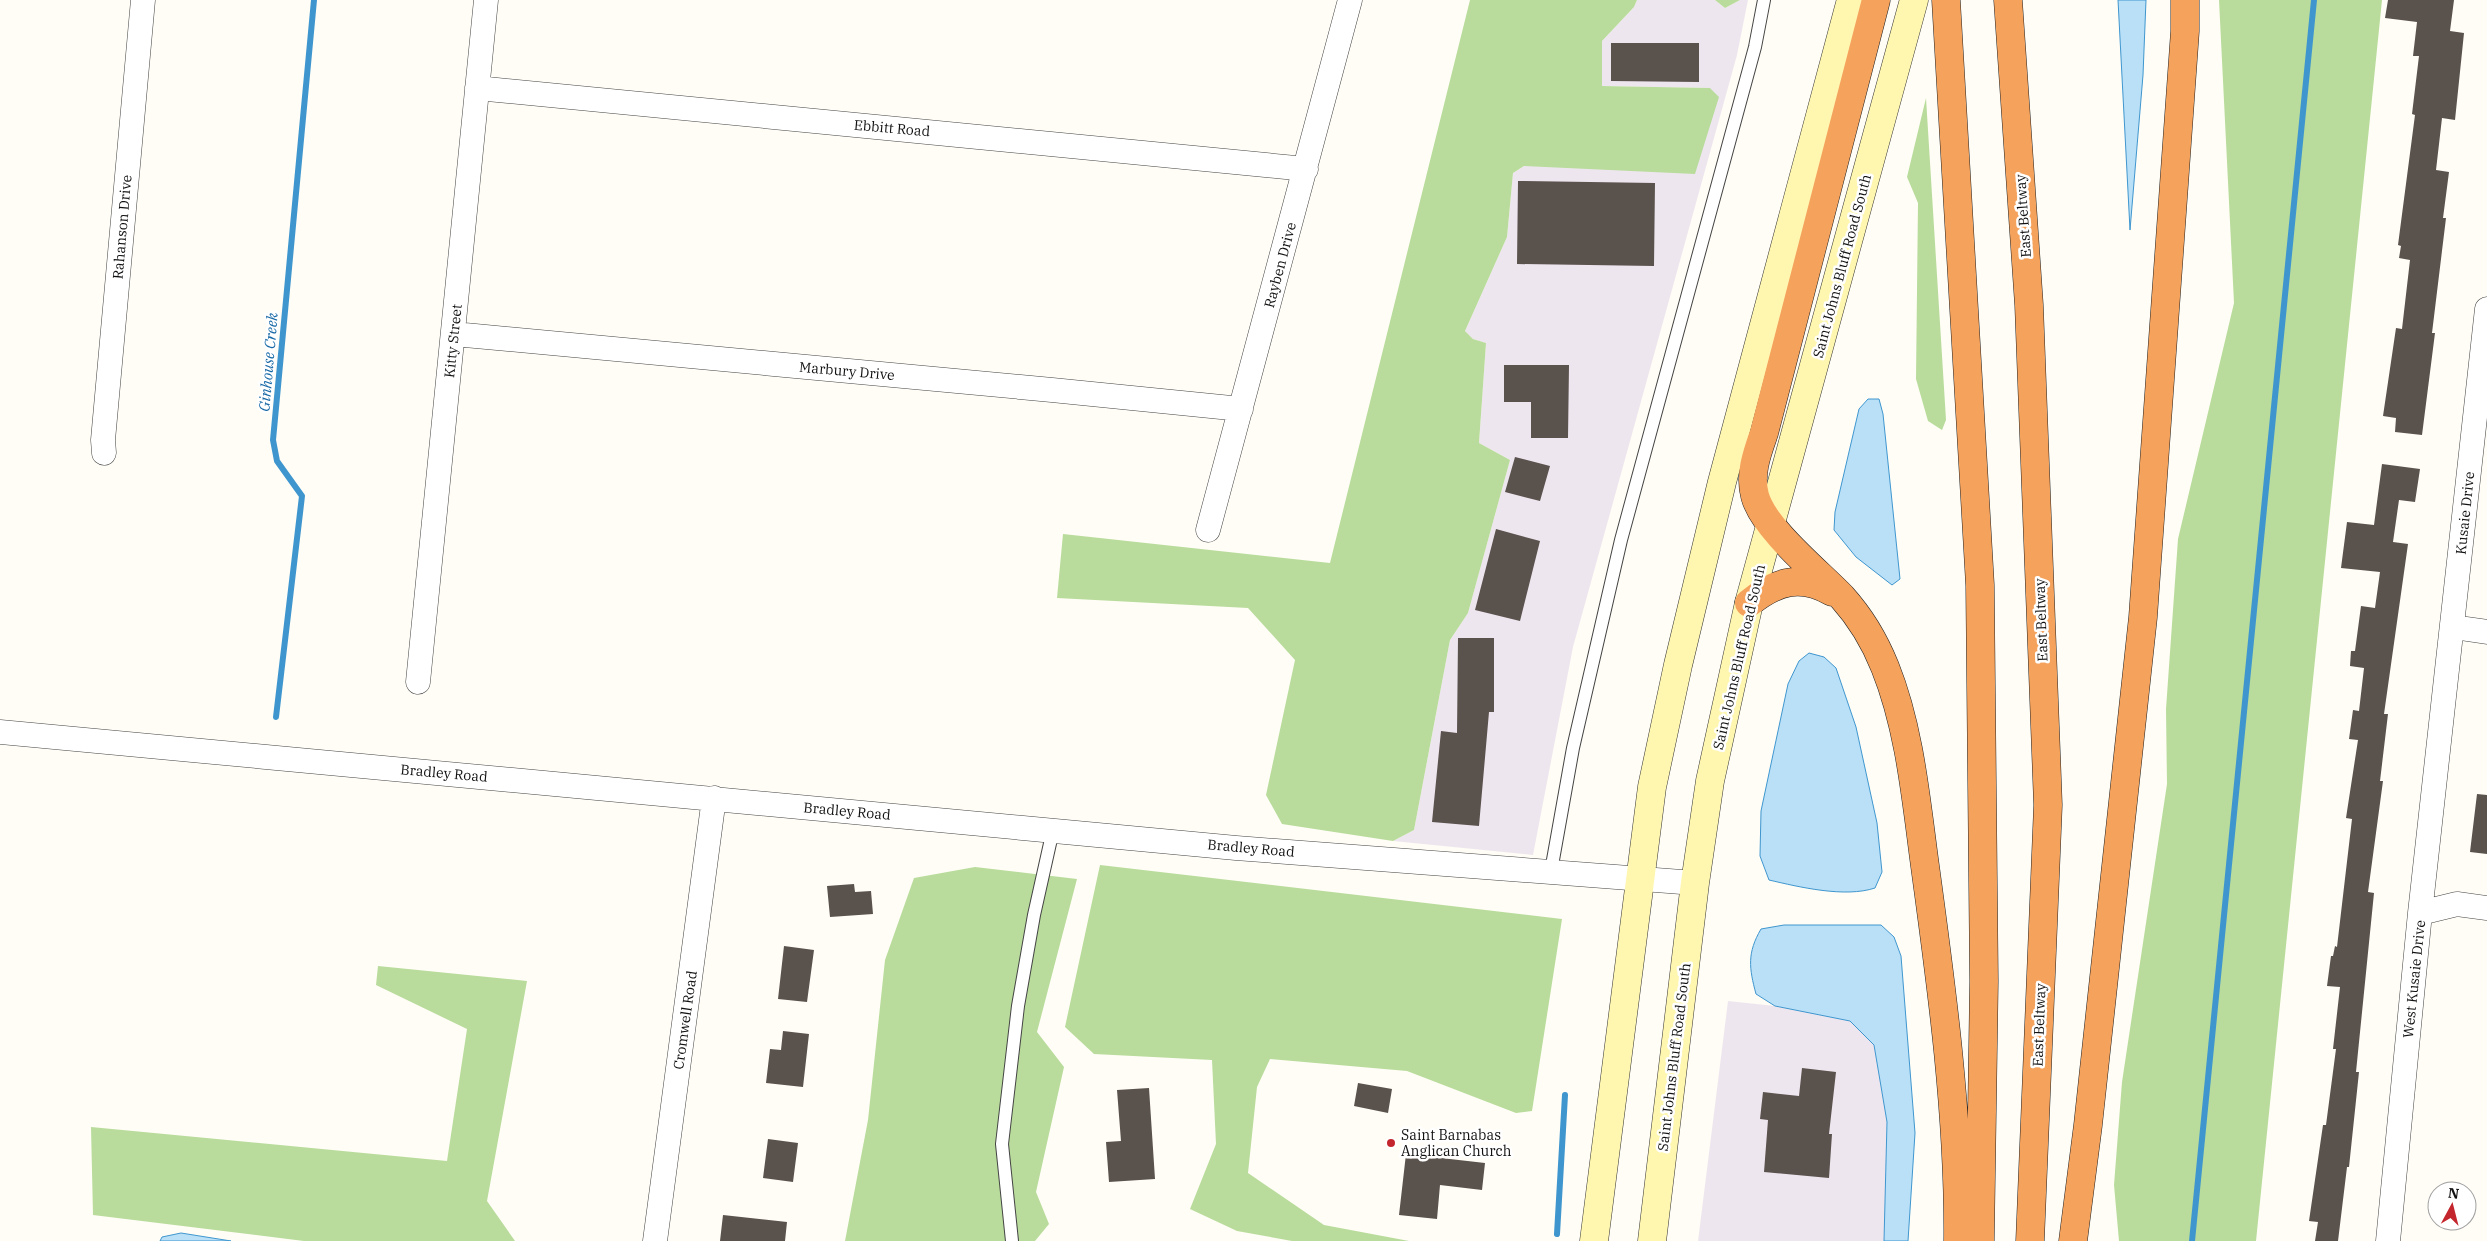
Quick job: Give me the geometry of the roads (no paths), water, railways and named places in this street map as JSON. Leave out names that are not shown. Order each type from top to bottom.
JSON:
[{"type":"highway","points":[[1876,0],[1769,414],[1754,460],[1755,495],[1761,510],[1796,553],[1842,597],[1866,628],[1885,666],[1897,701],[1908,752],[1941,979],[1958,1188],[1958,1241]]},
{"type":"highway","points":[[1946,0],[1980,585],[1984,981],[1980,1241]]},
{"type":"highway","name":"East Beltway","points":[[2008,0],[2029,306],[2048,805],[2030,1241]]},
{"type":"highway","points":[[2073,1241],[2088,1125],[2143,617],[2185,31],[2184,0]]},
{"type":"highway","points":[[1749,603],[1764,590],[1776,585],[1799,581],[1824,587],[1842,597]]},
{"type":"main road","points":[[1594,1241],[1652,787],[1680,655],[1725,472],[1851,0]]},
{"type":"main road","name":"Saint Johns Bluff Road South","points":[[1652,1241],[1695,882],[1710,780],[1749,603],[1914,0]]},
{"type":"street","name":"Rahanson Drive","points":[[104,453],[103,440],[143,0]]},
{"type":"street","name":"Kitty Street","points":[[418,682],[486,0]]},
{"type":"street","name":"Rayben Drive","points":[[1208,530],[1350,0]]},
{"type":"street","name":"Ebbitt Road","points":[[477,88],[1306,169]]},
{"type":"street","name":"Kusaie Drive","points":[[2443,717],[2484,378],[2487,309]]},
{"type":"street","name":"Marbury Drive","points":[[454,334],[1240,409]]},
{"type":"street","points":[[2453,627],[2487,632]]},
{"type":"street","name":"West Kusaie Drive","points":[[2388,1241],[2420,913],[2443,717]]},
{"type":"street","name":"Bradley Road","points":[[0,732],[1236,848],[1695,882]]},
{"type":"street","name":"Cromwell Road","points":[[655,1241],[714,798]]},
{"type":"street","points":[[2420,913],[2457,904],[2487,908]]},
{"type":"lane","points":[[1551,870],[1573,748],[1619,549],[1753,57],[1764,0]]},
{"type":"lane","points":[[1012,1241],[1002,1144],[1018,1006],[1034,914],[1053,830]]},
{"type":"water","points":[[2118,0],[2146,0],[2143,75],[2130,230]]},
{"type":"water","points":[[1868,399],[1879,399],[1883,414],[1900,579],[1892,585],[1856,557],[1834,530],[1835,512],[1859,409]]},
{"type":"water","points":[[1809,653],[1824,657],[1836,668],[1856,727],[1877,823],[1882,872],[1875,888],[1863,891],[1836,892],[1769,880],[1760,856],[1761,811],[1788,684],[1799,661]]},
{"type":"water","points":[[1784,925],[1881,925],[1894,937],[1901,956],[1915,1133],[1908,1241],[1884,1241],[1887,1122],[1874,1045],[1850,1021],[1775,1006],[1756,994],[1751,968],[1751,953],[1756,938],[1761,929]]},
{"type":"water","points":[[181,1233],[231,1241],[160,1241],[162,1237]]},
{"type":"waterway","name":"Ginhouse Creek","points":[[276,717],[302,496],[277,461],[273,440],[314,0]]},
{"type":"waterway","points":[[2192,1241],[2314,0]]},
{"type":"waterway","points":[[1557,1234],[1565,1095]]},
{"type":"place","name":"Saint Barnabas Anglican Church","points":[[1391,1143]]}]
